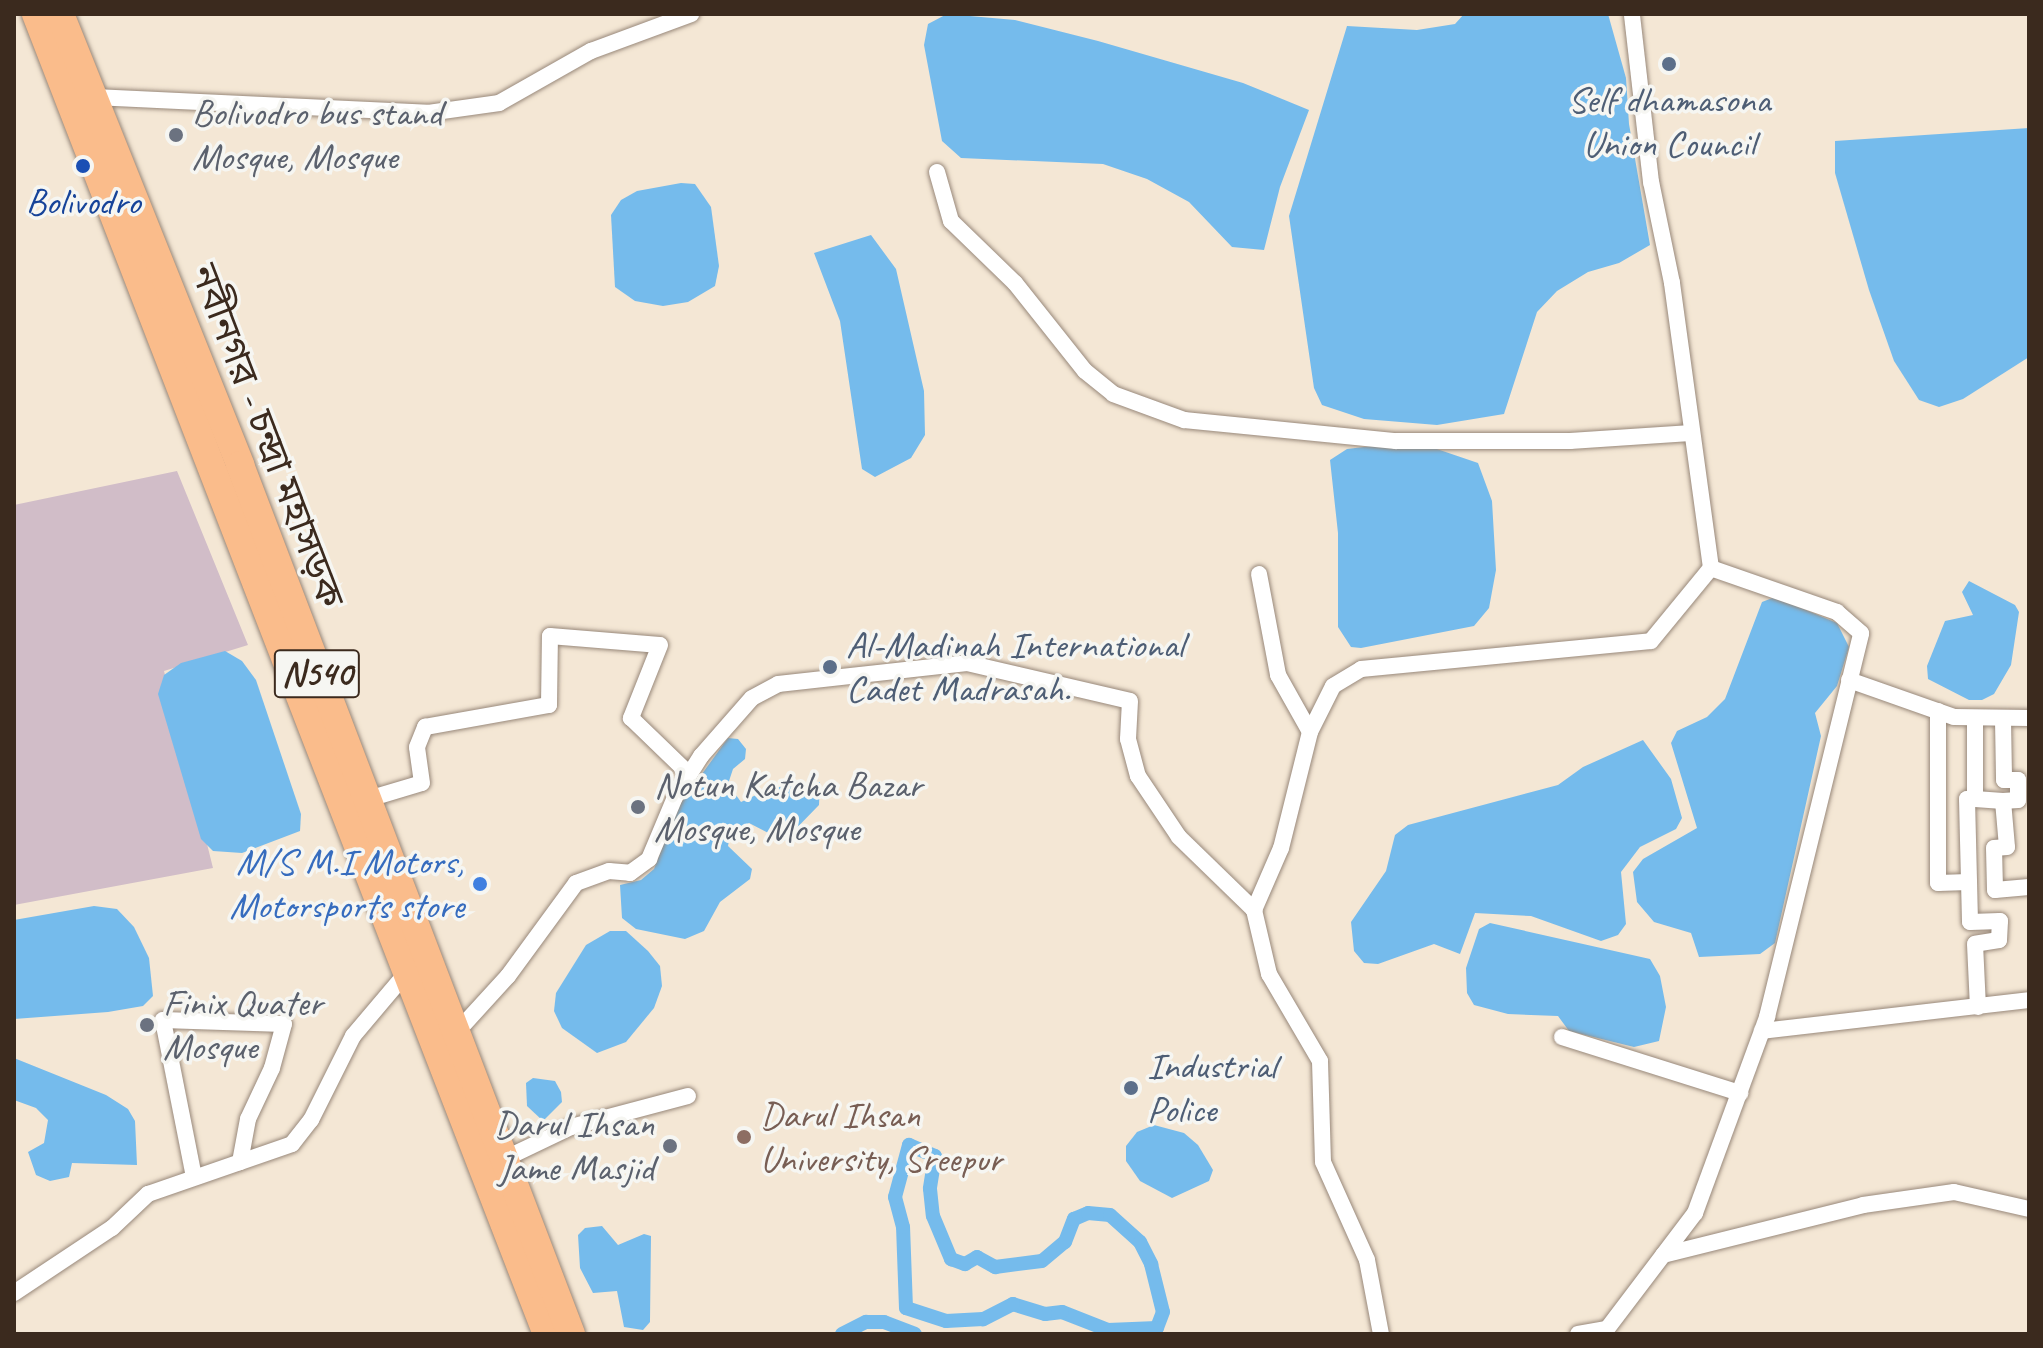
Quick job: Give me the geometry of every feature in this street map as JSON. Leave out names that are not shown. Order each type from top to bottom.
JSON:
[{"type":"highway","name":"নবীনগর - চন্দ্রা মহাসড়ক","points":[[36,14],[547,1334]]},
{"type":"highway","name":"নবীনগর - চন্দ্রা মহাসড়ক","points":[[60,14],[571,1334]]},
{"type":"street","points":[[94,97],[428,113],[499,103],[591,51],[691,14]]},
{"type":"street","points":[[1254,910],[1281,848],[1310,732],[1333,686],[1361,669],[1651,641],[1711,568],[1690,433],[1672,283],[1651,182],[1632,14]]},
{"type":"street","points":[[937,172],[951,221],[1015,283],[1085,371],[1113,394],[1184,420],[1396,441],[1570,441],[1690,433]]},
{"type":"street","points":[[1578,1334],[1607,1329],[1695,1213],[1762,1031],[1861,633],[1837,612],[1711,568]]},
{"type":"street","points":[[1259,574],[1278,675],[1310,732]]},
{"type":"street","points":[[365,800],[422,783],[417,747],[425,727],[549,705],[550,636],[660,645],[631,718],[689,774]]},
{"type":"street","points":[[455,1034],[508,976],[576,883],[609,871],[630,873],[649,859],[689,774],[752,698],[778,684],[967,663],[1017,672],[1069,691],[1130,701],[1128,739],[1138,776],[1179,837],[1254,910],[1269,974],[1320,1061],[1323,1162],[1367,1260],[1381,1334]]},
{"type":"street","points":[[1849,680],[1938,711],[1975,718],[2029,718]]},
{"type":"street","points":[[1938,711],[1938,883],[1969,882]]},
{"type":"street","points":[[1975,718],[1975,799]]},
{"type":"street","points":[[1978,1007],[1975,944],[1999,940],[2000,921],[1970,922],[1967,799],[2018,800],[2018,780],[2004,780],[2003,720]]},
{"type":"street","points":[[2003,801],[2007,847],[1994,848],[1995,890],[2029,887]]},
{"type":"street","points":[[14,1293],[112,1228],[148,1194],[292,1144],[311,1120],[353,1036],[407,972]]},
{"type":"street","points":[[1762,1031],[2029,1000]]},
{"type":"street","points":[[194,1177],[163,1020],[284,1024],[272,1068],[248,1119],[240,1162]]},
{"type":"street","points":[[1562,1037],[1740,1093]]},
{"type":"street","points":[[504,1159],[571,1127],[688,1096]]},
{"type":"street","points":[[1663,1255],[1863,1205],[1954,1192],[2029,1209]]},
{"type":"shaded area","points":[[177,471],[248,645],[164,671],[213,868],[14,905],[14,505]]},
{"type":"water","points":[[947,14],[1015,20],[1098,41],[1243,83],[1309,110],[1280,187],[1264,250],[1232,247],[1189,202],[1147,179],[1103,164],[961,158],[942,141],[924,45],[928,24]]},
{"type":"water","points":[[1464,14],[1608,14],[1626,78],[1629,124],[1650,245],[1619,263],[1588,272],[1557,291],[1537,312],[1504,414],[1437,425],[1364,419],[1322,405],[1314,388],[1289,216],[1347,26],[1417,30],[1455,24]]},
{"type":"water","points":[[2029,128],[2029,357],[1963,399],[1939,407],[1919,400],[1894,361],[1869,290],[1835,173],[1835,141]]},
{"type":"water","points":[[681,183],[695,184],[711,207],[719,266],[715,286],[688,302],[663,306],[635,301],[615,287],[611,215],[621,200],[637,191]]},
{"type":"water","points":[[871,235],[896,269],[924,391],[925,435],[911,458],[875,477],[862,469],[840,321],[814,253]]},
{"type":"water","points":[[1372,446],[1431,447],[1478,463],[1492,501],[1496,570],[1489,608],[1474,626],[1361,648],[1351,647],[1338,627],[1338,533],[1330,460],[1347,449]]},
{"type":"water","points":[[1969,581],[2015,605],[2019,612],[2011,665],[1994,694],[1982,700],[1969,700],[1928,679],[1927,666],[1945,621],[1973,615],[1962,592]]},
{"type":"water","points":[[1775,597],[1837,623],[1849,647],[1837,686],[1815,713],[1821,736],[1775,943],[1760,954],[1699,957],[1691,933],[1654,922],[1637,902],[1633,872],[1643,859],[1697,828],[1671,743],[1677,731],[1707,717],[1725,699],[1762,602]]},
{"type":"water","points":[[225,651],[242,661],[256,680],[301,814],[300,831],[242,853],[213,851],[201,839],[158,694],[164,675],[181,663]]},
{"type":"water","points":[[728,738],[738,739],[746,749],[745,759],[733,769],[728,784],[741,802],[771,788],[820,782],[819,805],[784,841],[749,823],[730,835],[728,846],[752,869],[750,879],[720,902],[704,931],[685,939],[636,929],[622,918],[620,885],[641,880],[654,869],[678,807]]},
{"type":"water","points":[[1643,740],[1671,779],[1682,818],[1676,829],[1640,847],[1621,872],[1626,924],[1618,935],[1601,941],[1531,916],[1475,913],[1460,954],[1434,944],[1378,964],[1364,963],[1354,951],[1351,922],[1386,871],[1395,835],[1408,825],[1558,785],[1583,767]]},
{"type":"water","points":[[94,906],[117,909],[134,927],[149,958],[153,996],[143,1006],[108,1012],[14,1019],[14,920]]},
{"type":"water","points":[[1490,923],[1650,959],[1660,976],[1666,1007],[1659,1041],[1634,1047],[1569,1031],[1558,1016],[1508,1014],[1474,1005],[1467,993],[1466,968],[1479,929]]},
{"type":"water","points":[[610,931],[626,931],[648,951],[660,966],[662,986],[654,1008],[626,1042],[597,1053],[562,1028],[554,1011],[556,993],[586,945]]},
{"type":"water","points":[[14,1058],[106,1095],[128,1109],[135,1121],[137,1165],[72,1163],[69,1177],[50,1181],[36,1175],[28,1152],[44,1143],[48,1120],[36,1108],[14,1100]]},
{"type":"water","points":[[533,1078],[555,1081],[561,1092],[562,1102],[543,1121],[527,1106],[526,1083]]},
{"type":"water","points":[[1154,1125],[1184,1133],[1198,1145],[1213,1170],[1209,1181],[1172,1198],[1140,1181],[1126,1161],[1126,1146],[1137,1132]]},
{"type":"water","points":[[602,1226],[618,1245],[644,1234],[651,1236],[650,1322],[643,1330],[624,1327],[617,1291],[593,1293],[580,1268],[578,1235],[585,1228]]},
{"type":"waterway","points":[[909,1145],[935,1156],[930,1189],[933,1216],[951,1259],[965,1264],[977,1257],[995,1267],[1042,1261],[1065,1242],[1074,1219],[1088,1213],[1110,1215],[1140,1242],[1151,1264],[1163,1312],[1157,1328],[1108,1330],[1062,1312],[1045,1314],[1013,1304],[983,1319],[946,1321],[906,1308],[903,1227],[895,1197],[909,1145]]},
{"type":"waterway","points":[[842,1334],[866,1322],[884,1322],[915,1334]]},
{"type":"place","name":"Self dhamasona Union Council","points":[[1669,64]]},
{"type":"place","name":"Bolivodro bus stand Mosque, Mosque","points":[[176,135]]},
{"type":"place","name":"Bolivodro","points":[[83,166]]},
{"type":"place","name":"Al-Madinah International Cadet Madrasah.","points":[[830,667]]},
{"type":"place","name":"Notun Katcha Bazar Mosque, Mosque","points":[[638,807]]},
{"type":"place","name":"M/S M.I Motors, Motorsports store","points":[[480,884]]},
{"type":"place","name":"Finix Quater Mosque","points":[[147,1025]]},
{"type":"place","name":"Industrial Police","points":[[1131,1088]]},
{"type":"place","name":"Darul Ihsan University, Sreepur","points":[[744,1137]]},
{"type":"place","name":"Darul Ihsan Jame Masjid","points":[[670,1146]]}]
